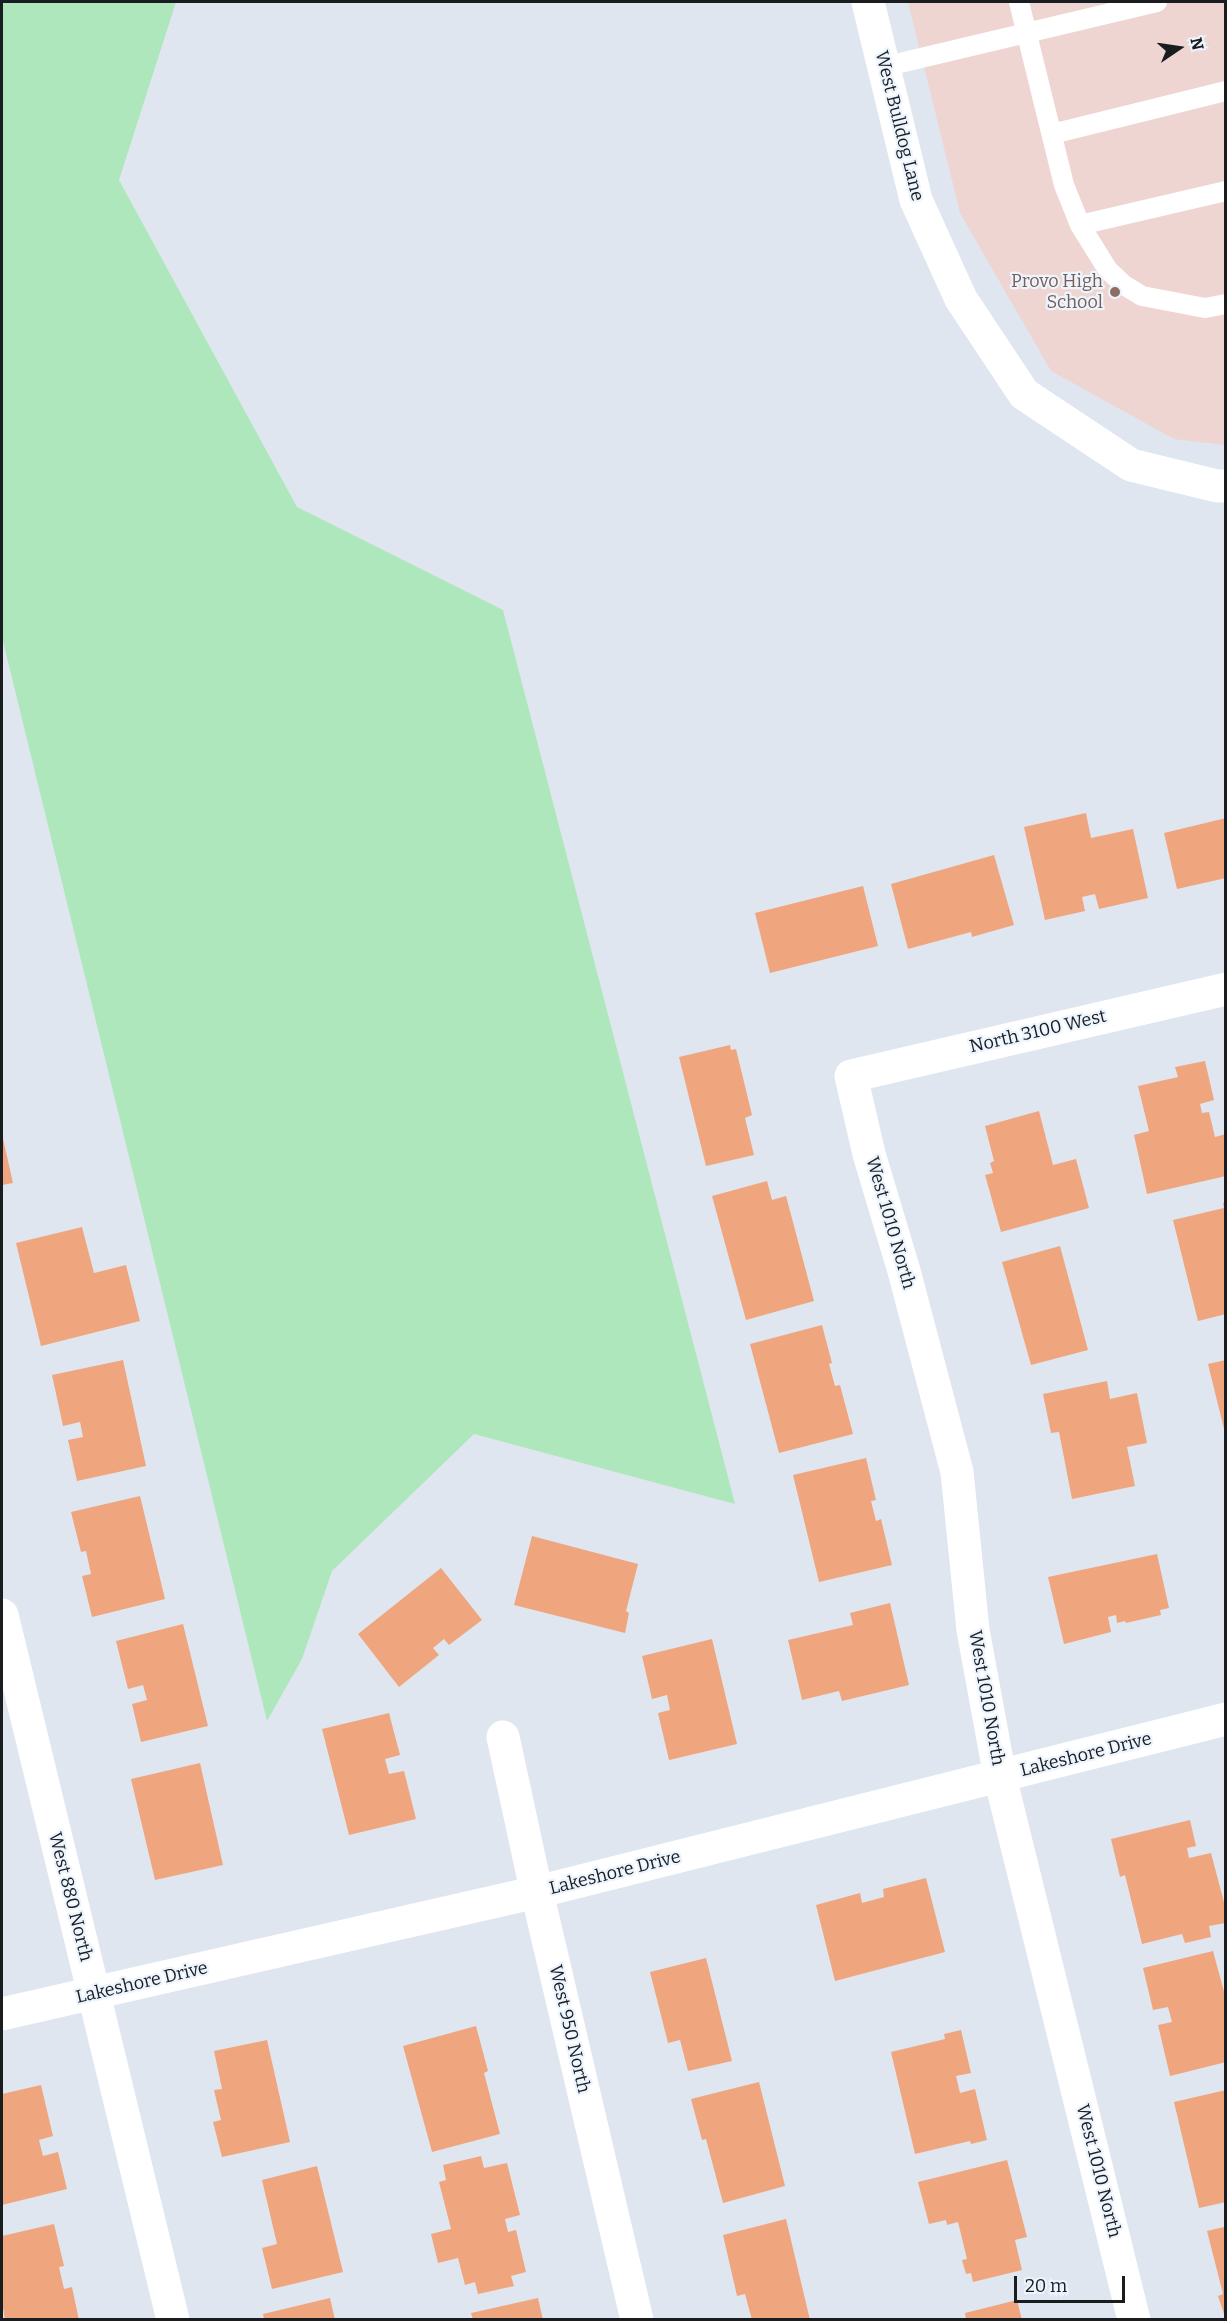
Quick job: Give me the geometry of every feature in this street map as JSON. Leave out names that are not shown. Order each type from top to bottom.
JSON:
[{"type":"street","name":"West Bulldog Lane","points":[[868,2],[916,200],[961,299],[1024,394],[1131,465],[1217,486],[1226,486]]},
{"type":"street","name":"North 3100 West","points":[[851,1076],[1226,989]]},
{"type":"street","name":"West 1010 North","points":[[851,1076],[869,1154],[904,1271],[957,1472],[973,1630],[1000,1777],[1134,2319]]},
{"type":"street","name":"West 880 North","points":[[2,1615],[173,2319]]},
{"type":"street","name":"Lakeshore Drive","points":[[2,2014],[537,1892],[1226,1719]]},
{"type":"street","name":"West 950 North","points":[[503,1737],[637,2319]]},
{"type":"lane","points":[[1019,2],[1064,185],[1080,225],[1108,270],[1124,285],[1142,296],[1205,308],[1226,304]]},
{"type":"lane","points":[[884,67],[1157,2]]},
{"type":"lane","points":[[1052,134],[1226,91]]},
{"type":"lane","points":[[1080,225],[1226,191]]},
{"type":"shaded area","name":"Provo High School","points":[[908,2],[1225,2],[1225,445],[1174,439],[1051,371],[960,213]]},
{"type":"green space","points":[[2,2],[176,2],[119,180],[297,507],[503,610],[735,1504],[474,1434],[332,1571],[302,1659],[267,1721],[2,637]]},
{"type":"building","points":[[1086,813],[1091,838],[1133,829],[1148,898],[1099,909],[1095,894],[1082,897],[1085,911],[1045,920],[1024,827]]},
{"type":"building","points":[[1226,818],[1226,878],[1177,889],[1164,833]]},
{"type":"building","points":[[994,855],[1014,925],[972,937],[971,932],[908,949],[891,884]]},
{"type":"building","points":[[863,886],[878,946],[770,973],[755,913]]},
{"type":"building","points":[[730,1045],[731,1050],[736,1049],[752,1115],[745,1118],[754,1155],[706,1166],[679,1057]]},
{"type":"building","points":[[1205,1061],[1214,1100],[1200,1104],[1202,1113],[1209,1112],[1215,1137],[1226,1134],[1226,1176],[1147,1194],[1134,1135],[1149,1131],[1138,1086],[1178,1077],[1175,1067]]},
{"type":"building","points":[[1039,1111],[1053,1165],[1076,1159],[1089,1208],[1001,1232],[985,1175],[993,1173],[990,1163],[994,1161],[985,1126]]},
{"type":"building","points":[[2,1134],[13,1183],[2,1185]]},
{"type":"building","points":[[767,1181],[772,1200],[786,1196],[814,1301],[746,1320],[712,1196]]},
{"type":"building","points":[[1226,1202],[1226,1314],[1198,1321],[1173,1220],[1224,1208],[1223,1203]]},
{"type":"building","points":[[82,1227],[94,1273],[126,1265],[140,1321],[41,1346],[16,1243]]},
{"type":"building","points":[[1060,1246],[1088,1350],[1031,1365],[1002,1262]]},
{"type":"building","points":[[822,1325],[832,1363],[829,1364],[835,1386],[840,1385],[853,1434],[779,1453],[750,1344]]},
{"type":"building","points":[[123,1360],[146,1466],[77,1481],[68,1440],[83,1437],[80,1422],[63,1426],[52,1375]]},
{"type":"building","points":[[1226,1360],[1226,1433],[1225,1433],[1208,1364]]},
{"type":"building","points":[[1107,1381],[1110,1399],[1137,1393],[1147,1443],[1127,1447],[1135,1486],[1072,1499],[1059,1432],[1051,1433],[1043,1394]]},
{"type":"building","points":[[866,1458],[876,1500],[871,1501],[876,1521],[881,1519],[892,1565],[819,1582],[793,1475]]},
{"type":"building","points":[[140,1496],[165,1599],[92,1617],[82,1576],[91,1574],[86,1551],[81,1552],[71,1512]]},
{"type":"building","points":[[532,1536],[638,1564],[626,1611],[629,1613],[625,1633],[514,1605]]},
{"type":"building","points":[[1157,1554],[1169,1608],[1160,1610],[1161,1615],[1126,1623],[1125,1621],[1117,1623],[1116,1615],[1108,1617],[1111,1632],[1064,1644],[1048,1577]]},
{"type":"building","points":[[441,1568],[482,1620],[449,1645],[444,1639],[433,1648],[439,1655],[399,1687],[358,1634]]},
{"type":"building","points":[[890,1603],[909,1685],[842,1701],[839,1691],[802,1700],[788,1640],[853,1625],[850,1613]]},
{"type":"building","points":[[183,1624],[208,1726],[141,1742],[132,1704],[147,1700],[143,1685],[128,1689],[116,1641]]},
{"type":"building","points":[[712,1639],[737,1744],[669,1760],[658,1713],[670,1710],[667,1695],[652,1699],[642,1656]]},
{"type":"building","points":[[389,1713],[400,1755],[385,1759],[389,1774],[404,1771],[416,1819],[349,1835],[322,1729]]},
{"type":"building","points":[[200,1763],[223,1865],[155,1880],[131,1779]]},
{"type":"building","points":[[1190,1820],[1196,1846],[1187,1848],[1189,1858],[1211,1853],[1226,1910],[1226,1923],[1209,1926],[1211,1937],[1185,1943],[1182,1934],[1142,1944],[1125,1875],[1120,1877],[1111,1839]]},
{"type":"building","points":[[926,1878],[945,1952],[835,1981],[816,1905],[860,1893],[862,1903],[884,1897],[883,1889]]},
{"type":"building","points":[[1213,1951],[1226,1999],[1226,2062],[1170,2076],[1158,2025],[1172,2022],[1168,2007],[1153,2010],[1143,1968]]},
{"type":"building","points":[[706,1958],[732,2061],[688,2071],[680,2040],[668,2043],[650,1972]]},
{"type":"building","points":[[476,2026],[488,2071],[484,2073],[500,2134],[432,2152],[403,2046]]},
{"type":"building","points":[[961,2030],[971,2073],[956,2076],[960,2093],[975,2089],[987,2140],[971,2144],[970,2141],[915,2154],[891,2052],[945,2039],[944,2034]]},
{"type":"building","points":[[267,2040],[290,2142],[222,2157],[213,2122],[221,2120],[214,2090],[222,2089],[214,2051]]},
{"type":"building","points":[[759,2082],[785,2186],[723,2203],[706,2139],[702,2140],[691,2099]]},
{"type":"building","points":[[41,2085],[53,2136],[39,2140],[43,2156],[58,2152],[67,2189],[2,2205],[2,2094]]},
{"type":"building","points":[[1226,2090],[1226,2202],[1199,2208],[1174,2102]]},
{"type":"building","points":[[481,2156],[484,2168],[507,2163],[520,2215],[505,2219],[508,2232],[516,2230],[526,2272],[511,2276],[514,2286],[478,2294],[475,2282],[465,2285],[458,2258],[438,2263],[431,2234],[451,2229],[439,2182],[446,2180],[443,2165]]},
{"type":"building","points":[[1007,2160],[1027,2237],[1015,2240],[1022,2270],[973,2282],[971,2273],[966,2274],[962,2260],[967,2259],[958,2222],[947,2225],[946,2220],[929,2224],[918,2182]]},
{"type":"building","points":[[317,2166],[343,2272],[272,2289],[262,2248],[277,2244],[262,2180]]},
{"type":"building","points":[[786,2219],[810,2320],[752,2320],[745,2294],[737,2296],[723,2235]]},
{"type":"building","points":[[54,2224],[64,2266],[59,2267],[64,2289],[72,2287],[79,2320],[5,2320],[2,2302],[2,2236]]},
{"type":"building","points":[[1224,2227],[1226,2229],[1226,2320],[1218,2296],[1223,2294],[1207,2231]]},
{"type":"building","points":[[330,2298],[335,2320],[264,2320],[263,2314]]},
{"type":"building","points":[[538,2298],[543,2320],[473,2320],[471,2313]]},
{"type":"building","points":[[1017,2300],[1022,2320],[966,2320],[965,2313]]},
{"type":"place","name":"Provo High School","points":[[1115,292]]}]
